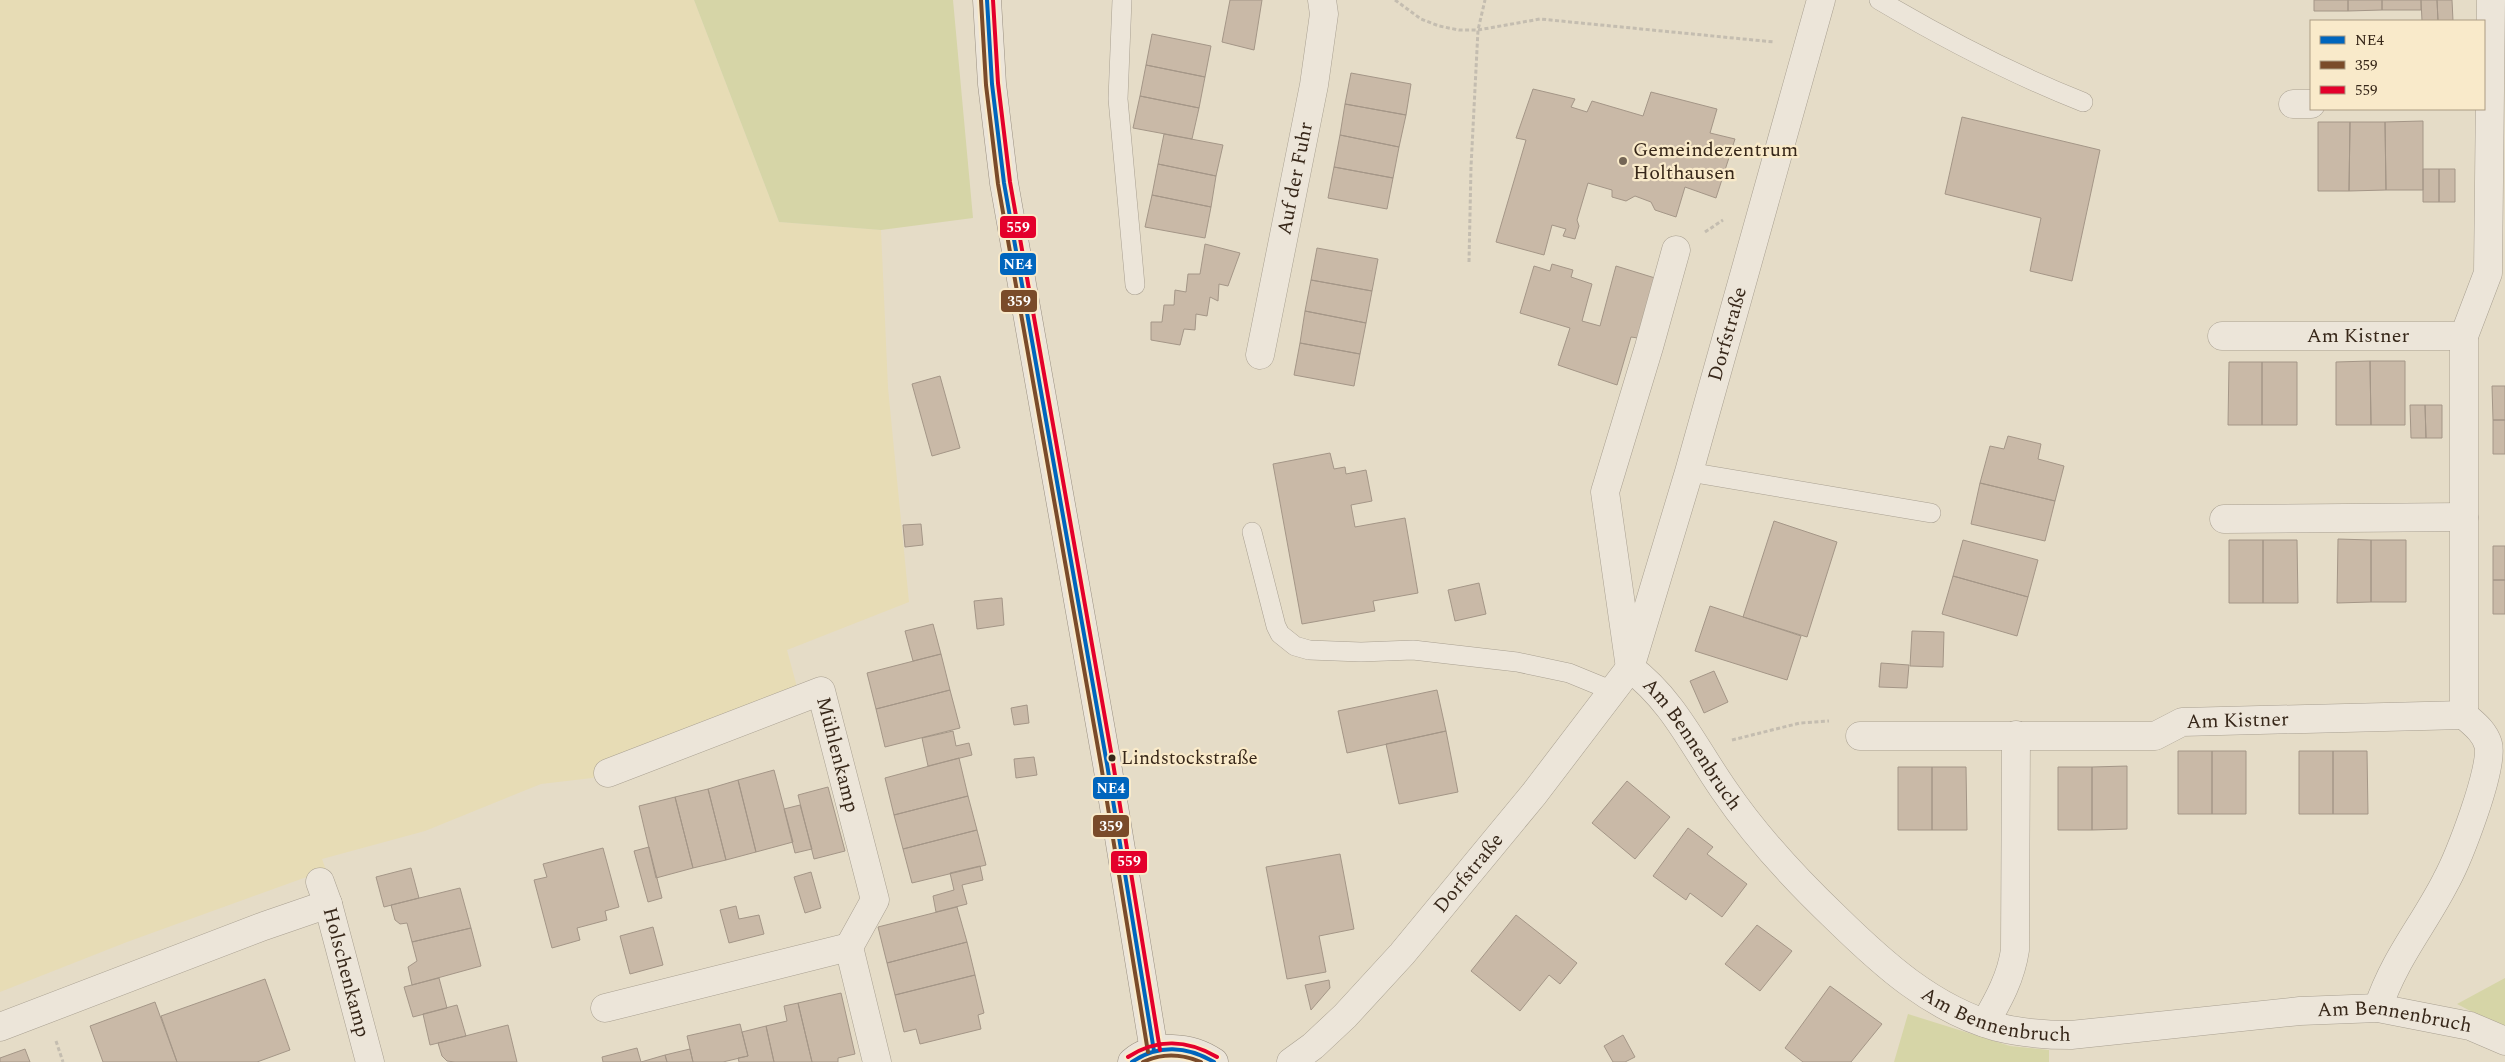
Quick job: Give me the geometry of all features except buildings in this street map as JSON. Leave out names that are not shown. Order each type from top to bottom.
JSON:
[{"type":"street","points":[[987,0],[992,84],[1004,184],[1107,764],[1143,1056],[1171,1049],[1189,1051],[1206,1056],[1214,1062]]},
{"type":"street","name":"Auf der Fuhr","points":[[1260,355],[1314,84],[1324,14],[1322,0]]},
{"type":"street","name":"Dorfstraße","points":[[1291,1062],[1313,1046],[1345,1016],[1402,954],[1534,794],[1630,668],[1689,472],[1810,46],[1821,0]]},
{"type":"street","points":[[2378,1008],[2395,965],[2447,880],[2485,782],[2489,746],[2480,729],[2464,715],[2464,336],[2488,274],[2487,105],[2491,0]]},
{"type":"street","points":[[1630,668],[1605,492],[1676,250]]},
{"type":"street","name":"Am Kistner","points":[[2222,336],[2464,336]]},
{"type":"street","points":[[2224,520],[2464,517]]},
{"type":"street","name":"Am Bennenbruch","points":[[1630,668],[1660,694],[1723,789],[1775,857],[1855,937],[1902,978],[1946,1006],[1985,1023],[2037,1034],[2072,1035],[2300,1011],[2378,1008],[2470,1026],[2505,1041]]},
{"type":"street","name":"Mühlenkamp","points":[[608,773],[821,691],[875,900],[849,947]]},
{"type":"street","name":"Am Kistner","points":[[1860,736],[2155,736],[2182,722],[2464,715]]},
{"type":"street","points":[[1985,1023],[2002,993],[2015,950],[2016,735]]},
{"type":"street","name":"Holschenkamp","points":[[0,1027],[264,926],[324,893],[370,1062]]},
{"type":"street","points":[[605,1008],[849,947],[877,1062]]},
{"type":"lane","points":[[1122,0],[1118,99],[1135,285]]},
{"type":"lane","points":[[1879,0],[1984,60],[2038,85],[2083,102]]},
{"type":"lane","points":[[1689,472],[1931,513]]},
{"type":"lane","points":[[1252,532],[1276,626],[1280,634],[1296,646],[1324,652],[1413,650],[1517,662],[1568,673],[1613,691]]},
{"type":"path","points":[[1395,0],[1421,19],[1439,26],[1459,30],[1478,30],[1540,19],[1810,46]]},
{"type":"path","points":[[1469,262],[1471,167],[1478,30],[1485,0]]},
{"type":"path","points":[[1676,250],[1735,213],[1761,218]]},
{"type":"path","points":[[1698,749],[1800,723],[1859,720],[1860,736]]},
{"type":"shaded area","points":[[0,0],[694,0],[779,222],[881,230],[888,388],[909,602],[787,650],[797,687],[636,755],[592,778],[541,784],[425,831],[322,859],[326,870],[127,942],[0,992]]},
{"type":"green space","points":[[694,0],[953,0],[973,218],[881,230],[779,222]]},
{"type":"green space","points":[[2505,978],[2505,1029],[2457,1004]]},
{"type":"green space","points":[[1908,1014],[2010,1046],[2049,1050],[2049,1062],[1894,1062]]},
{"type":"transit line","name":"359","points":[[981,0],[986,85],[998,184],[1101,765],[1148,1052]]},
{"type":"transit line","name":"NE4","points":[[987,0],[992,84],[1004,183],[1107,764],[1154,1051]]},
{"type":"transit line","name":"559","points":[[993,0],[998,83],[1010,182],[1113,763],[1160,1050]]},
{"type":"transit line","name":"559","points":[[1128,1057],[1139,1051],[1161,1044],[1195,1047],[1217,1057]]},
{"type":"transit line","name":"NE4","points":[[1132,1062],[1152,1052],[1173,1049],[1193,1053],[1214,1062]]},
{"type":"transit line","name":"359","points":[[1143,1062],[1165,1056],[1187,1057],[1201,1062]]},
{"type":"place","name":"Gemeindezentrum Holthausen","points":[[1623,161]]},
{"type":"place","name":"Lindstockstraße","points":[[1112,758]]}]
